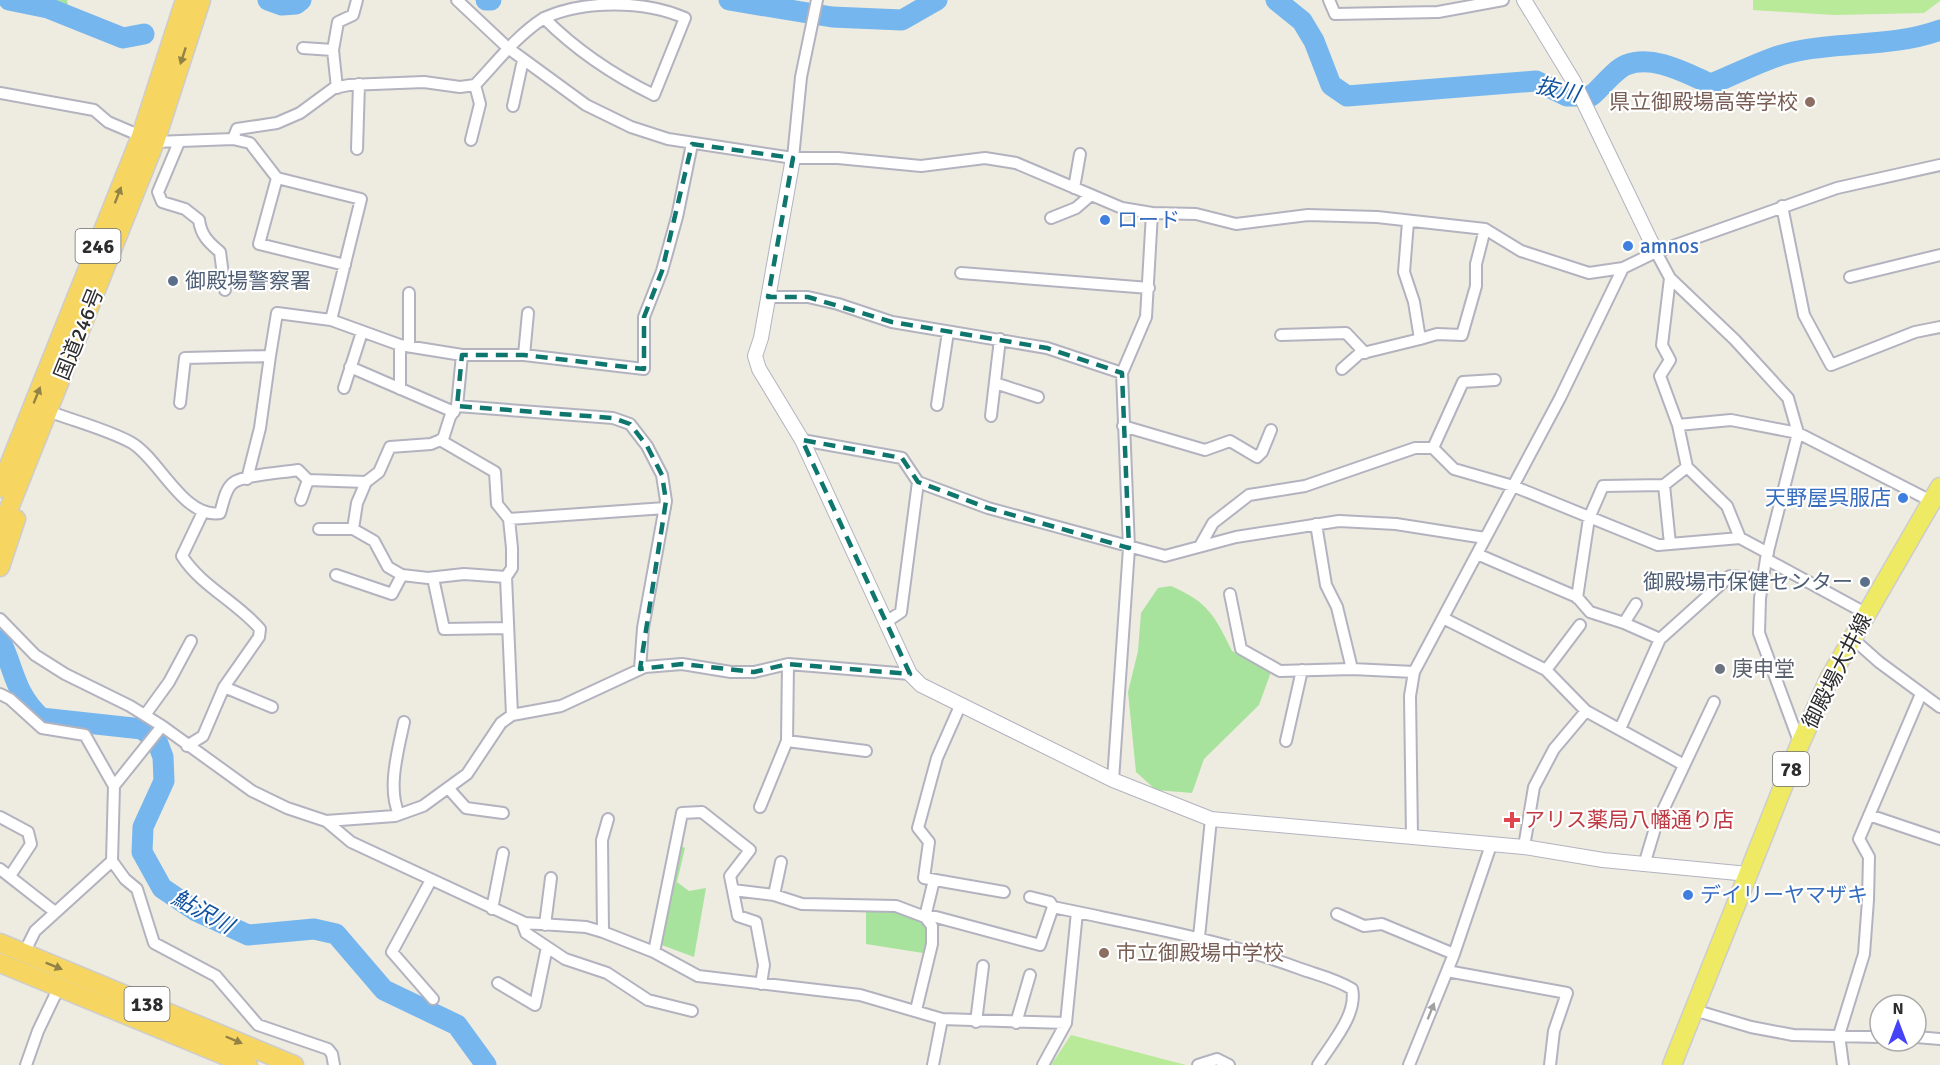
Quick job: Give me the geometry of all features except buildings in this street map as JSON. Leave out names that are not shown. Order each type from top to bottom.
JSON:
[{"type":"highway","name":"国道246号","points":[[0,531],[28,438],[148,139],[185,0]]},
{"type":"highway","name":"国道246号","points":[[0,488],[28,438],[48,411],[201,0]]},
{"type":"highway","name":"246","points":[[0,467],[28,438]]},
{"type":"highway","name":"246","points":[[0,567],[23,495],[28,438]]},
{"type":"highway","name":"138","points":[[0,943],[294,1065]]},
{"type":"highway","name":"138","points":[[0,963],[248,1065]]},
{"type":"main road","name":"御殿場大井線","points":[[1672,1065],[1800,744],[1829,679],[1935,494]]},
{"type":"street","points":[[338,88],[333,50],[338,22],[352,15],[357,0]]},
{"type":"street","points":[[457,0],[508,48],[586,105],[631,127],[692,144],[794,158],[838,158],[921,166],[985,158],[1016,163],[1122,208],[1152,213],[1196,214],[1236,224],[1308,215],[1377,217],[1485,229],[1521,251],[1589,273],[1623,268],[1656,252],[1837,188],[1940,165]]},
{"type":"street","points":[[233,140],[237,129],[277,123],[300,113],[338,88],[359,84],[424,82],[460,87],[475,85],[508,48],[544,18],[567,7],[624,0],[644,3],[685,18],[654,95],[626,81],[556,30],[544,18]]},
{"type":"street","points":[[1329,0],[1335,14],[1438,12],[1503,0]]},
{"type":"street","points":[[1524,0],[1574,82],[1656,252],[1671,278],[1778,385],[1788,398],[1798,433],[1767,556],[1759,633],[1800,744]]},
{"type":"street","points":[[817,2],[801,77],[794,158],[768,297],[754,356],[762,375],[802,440],[910,674],[921,685],[1113,780],[1211,819],[1524,847],[1644,864],[1748,874]]},
{"type":"street","points":[[303,48],[333,50]]},
{"type":"street","points":[[513,106],[523,60]]},
{"type":"street","points":[[357,149],[359,84]]},
{"type":"street","points":[[471,140],[480,104],[475,85]]},
{"type":"street","points":[[0,93],[93,110],[108,122],[148,139],[179,142],[233,140],[250,143],[277,178],[361,199],[331,320]]},
{"type":"street","points":[[179,142],[158,192],[162,202],[185,209],[199,220],[200,231],[220,252],[225,290]]},
{"type":"street","points":[[247,479],[260,428],[277,314],[331,320],[404,346],[462,355],[524,354],[644,369],[644,317],[657,290],[692,144]]},
{"type":"street","points":[[1074,188],[1080,154]]},
{"type":"street","points":[[277,178],[259,244],[345,265]]},
{"type":"street","points":[[1051,218],[1076,208],[1091,195]]},
{"type":"street","points":[[1782,206],[1804,315],[1831,365],[1915,332],[1940,327]]},
{"type":"street","points":[[1113,780],[1129,548],[1122,373],[1146,317],[1152,213]]},
{"type":"street","points":[[1408,222],[1404,272],[1414,302],[1420,339]]},
{"type":"street","points":[[1342,369],[1359,354],[1437,334],[1462,335],[1476,286],[1476,264],[1485,229]]},
{"type":"street","points":[[1850,277],[1940,255]]},
{"type":"street","points":[[1412,836],[1410,696],[1414,672],[1513,486],[1623,268]]},
{"type":"street","points":[[961,273],[1149,288]]},
{"type":"street","points":[[1671,278],[1662,345],[1670,360],[1660,376],[1678,425],[1687,467],[1727,506],[1740,538],[1867,614]]},
{"type":"street","points":[[400,389],[409,292]]},
{"type":"street","points":[[768,297],[808,297],[838,304],[891,322],[1047,348],[1122,373]]},
{"type":"street","points":[[524,354],[528,314]]},
{"type":"street","points":[[344,388],[362,332]]},
{"type":"street","points":[[938,405],[948,332]]},
{"type":"street","points":[[1281,334],[1346,333],[1365,353]]},
{"type":"street","points":[[991,416],[1000,339]]},
{"type":"street","points":[[353,529],[357,503],[366,482],[379,472],[390,447],[431,444],[440,440],[455,409],[462,355]]},
{"type":"street","points":[[180,403],[185,358],[270,356]]},
{"type":"street","points":[[350,367],[400,389],[455,409],[613,418],[630,424],[647,446],[662,475],[665,508],[643,628],[640,669]]},
{"type":"street","points":[[1433,448],[1463,382],[1495,380]]},
{"type":"street","points":[[995,383],[1038,397]]},
{"type":"street","points":[[48,411],[133,444],[179,493],[203,512],[211,515],[220,513],[227,491],[233,483],[247,479],[298,470],[308,480],[366,482]]},
{"type":"street","points":[[1678,425],[1731,420],[1798,433],[1935,494]]},
{"type":"street","points":[[1123,426],[1205,450],[1230,441],[1257,457],[1262,452],[1271,430]]},
{"type":"street","points":[[440,440],[495,472],[497,504],[509,519],[512,568],[506,577],[512,716]]},
{"type":"street","points":[[802,440],[902,458],[918,483],[988,508],[1165,556],[1236,537],[1316,524],[1366,521],[1485,538]]},
{"type":"street","points":[[1200,546],[1213,523],[1249,495],[1305,486],[1416,448],[1433,448],[1454,469],[1513,486],[1650,542],[1670,544],[1740,538]]},
{"type":"street","points":[[1577,598],[1589,518],[1604,486],[1664,485],[1687,467]]},
{"type":"street","points":[[301,500],[308,480]]},
{"type":"street","points":[[886,622],[901,612],[918,483]]},
{"type":"street","points":[[1664,485],[1670,544]]},
{"type":"street","points":[[509,519],[665,508]]},
{"type":"street","points":[[187,746],[203,736],[224,687],[259,637],[260,630],[246,613],[192,572],[182,555],[203,512]]},
{"type":"street","points":[[1316,524],[1326,585],[1337,607],[1352,669]]},
{"type":"street","points":[[319,529],[353,529],[374,541],[388,567],[402,575],[433,578],[464,574],[506,577]]},
{"type":"street","points":[[1477,554],[1577,598],[1590,612],[1624,623],[1660,639]]},
{"type":"street","points":[[336,574],[392,594],[402,575]]},
{"type":"street","points":[[1620,729],[1660,639],[1730,576],[1763,579]]},
{"type":"street","points":[[433,578],[444,629],[508,628]]},
{"type":"street","points":[[1230,594],[1241,650],[1272,669],[1414,672]]},
{"type":"street","points":[[1624,623],[1636,604]]},
{"type":"street","points":[[1443,618],[1546,670],[1586,711],[1684,765]]},
{"type":"street","points":[[0,619],[35,655],[55,668],[145,715],[252,791],[287,808],[326,821],[351,842],[522,922],[586,927],[603,932],[654,952],[698,976],[860,995],[942,1019],[976,1022],[1066,1023]]},
{"type":"street","points":[[1546,670],[1580,625]]},
{"type":"street","points":[[1852,638],[1940,707]]},
{"type":"street","points":[[145,715],[169,682],[191,641]]},
{"type":"street","points":[[326,821],[399,814],[423,806],[467,774],[495,732],[512,716],[561,706],[640,669],[682,664],[730,672],[754,672],[788,664],[910,674]]},
{"type":"street","points":[[760,807],[787,741],[788,664]]},
{"type":"street","points":[[1286,741],[1302,670]]},
{"type":"street","points":[[224,687],[272,707]]},
{"type":"street","points":[[0,694],[10,699],[42,728],[85,735],[114,786],[112,861],[125,879],[137,889],[154,943],[216,976],[258,1025],[328,1049],[332,1054],[334,1065]]},
{"type":"street","points":[[1843,1065],[1839,1035],[1864,954],[1869,857],[1859,839],[1921,694]]},
{"type":"street","points":[[1644,864],[1656,825],[1714,702]]},
{"type":"street","points":[[960,706],[937,758],[918,828],[929,842],[924,878],[1004,892]]},
{"type":"street","points":[[1524,847],[1534,787],[1554,749],[1586,711]]},
{"type":"street","points":[[399,814],[394,803],[398,753],[404,722]]},
{"type":"street","points":[[114,786],[161,728]]},
{"type":"street","points":[[787,741],[866,751]]},
{"type":"street","points":[[448,789],[466,808],[503,813]]},
{"type":"street","points":[[654,952],[682,813],[702,812],[750,850],[730,876],[738,916],[756,922],[764,965],[761,984]]},
{"type":"street","points":[[1869,815],[1940,839]]},
{"type":"street","points":[[0,818],[28,832],[31,844],[5,873],[55,912]]},
{"type":"street","points":[[603,932],[602,840],[608,819]]},
{"type":"street","points":[[1199,937],[1211,819]]},
{"type":"street","points":[[1414,1064],[1491,845]]},
{"type":"street","points":[[492,909],[503,853]]},
{"type":"street","points":[[24,953],[35,931],[112,861]]},
{"type":"street","points":[[774,895],[781,862]]},
{"type":"street","points":[[546,925],[551,878]]},
{"type":"street","points":[[431,880],[392,952],[434,999]]},
{"type":"street","points":[[916,1010],[932,944],[932,926],[926,917],[934,880]]},
{"type":"street","points":[[733,890],[774,895],[802,904],[896,906],[926,917],[936,917],[1040,945],[1053,907]]},
{"type":"street","points":[[1030,897],[1050,902],[1053,907],[1199,937],[1263,955],[1340,982],[1352,989],[1354,997],[1348,1015],[1318,1065]]},
{"type":"street","points":[[1043,1065],[1066,1023],[1077,912]]},
{"type":"street","points":[[1337,914],[1364,926],[1382,924],[1454,954]]},
{"type":"street","points":[[522,922],[526,933],[564,959],[607,973],[648,1000],[692,1011]]},
{"type":"street","points":[[498,983],[535,1005],[547,947]]},
{"type":"street","points":[[976,1022],[983,966]]},
{"type":"street","points":[[1447,971],[1567,993],[1554,1030],[1550,1065]]},
{"type":"street","points":[[1016,1023],[1030,975]]},
{"type":"street","points":[[26,1065],[59,987]]},
{"type":"street","points":[[1695,1010],[1751,1027],[1793,1035],[1868,1036]]},
{"type":"street","points":[[933,1065],[942,1019]]},
{"type":"street","points":[[1198,1065],[1217,1059],[1229,1065]]},
{"type":"highlighted area","points":[[692,144],[793,158],[768,297],[808,297],[892,322],[1047,348],[1122,373],[1129,548],[988,508],[918,482],[902,458],[802,440],[910,674],[788,664],[754,672],[682,664],[640,669],[666,501],[662,475],[647,446],[630,424],[613,418],[457,406],[462,355],[524,355],[644,369],[644,317],[662,271]]},
{"type":"green space","points":[[22,0],[67,0],[69,11]]},
{"type":"green space","points":[[1753,0],[1940,1],[1924,13],[1834,15],[1753,10]]},
{"type":"green space","points":[[1171,586],[1194,598],[1209,611],[1232,651],[1272,669],[1259,705],[1204,759],[1192,793],[1156,790],[1136,772],[1128,692],[1138,651],[1141,613],[1158,588]]},
{"type":"green space","points":[[679,845],[685,848],[677,882],[689,891],[706,888],[694,957],[659,944]]},
{"type":"green space","points":[[866,909],[898,909],[927,919],[929,945],[923,953],[866,944]]},
{"type":"green space","points":[[1071,1035],[1186,1065],[1051,1065]]},
{"type":"waterway","name":"抜川","points":[[9,0],[48,8],[123,38],[144,34]]},
{"type":"waterway","name":"抜川","points":[[268,0],[282,5],[296,4],[301,0]]},
{"type":"waterway","name":"抜川","points":[[486,0],[491,0]]},
{"type":"waterway","name":"抜川","points":[[729,0],[832,17],[902,20],[937,0]]},
{"type":"waterway","name":"抜川","points":[[1276,0],[1302,21],[1314,41],[1331,85],[1347,96],[1536,81],[1567,96],[1591,96],[1621,67],[1637,62],[1670,67],[1711,84],[1791,52],[1906,39],[1940,30]]},
{"type":"waterway","name":"鮎沢川","points":[[0,640],[20,690],[32,709],[41,718],[142,729],[157,741],[163,757],[164,781],[143,827],[142,852],[162,888],[196,911],[248,935],[314,929],[336,934],[384,990],[457,1025],[486,1065]]},
{"type":"place","name":"県立御殿場高等学校","points":[[1810,102]]},
{"type":"place","name":"ロード","points":[[1105,220]]},
{"type":"place","name":"amnos","points":[[1628,246]]},
{"type":"place","name":"御殿場警察署","points":[[173,281]]},
{"type":"place","name":"天野屋呉服店","points":[[1903,498]]},
{"type":"place","name":"御殿場市保健センター","points":[[1865,582]]},
{"type":"place","name":"庚申堂","points":[[1720,669]]},
{"type":"place","name":"アリス薬局八幡通り店","points":[[1512,820]]},
{"type":"place","name":"デイリーヤマザキ","points":[[1688,895]]},
{"type":"place","name":"市立御殿場中学校","points":[[1104,953]]}]
